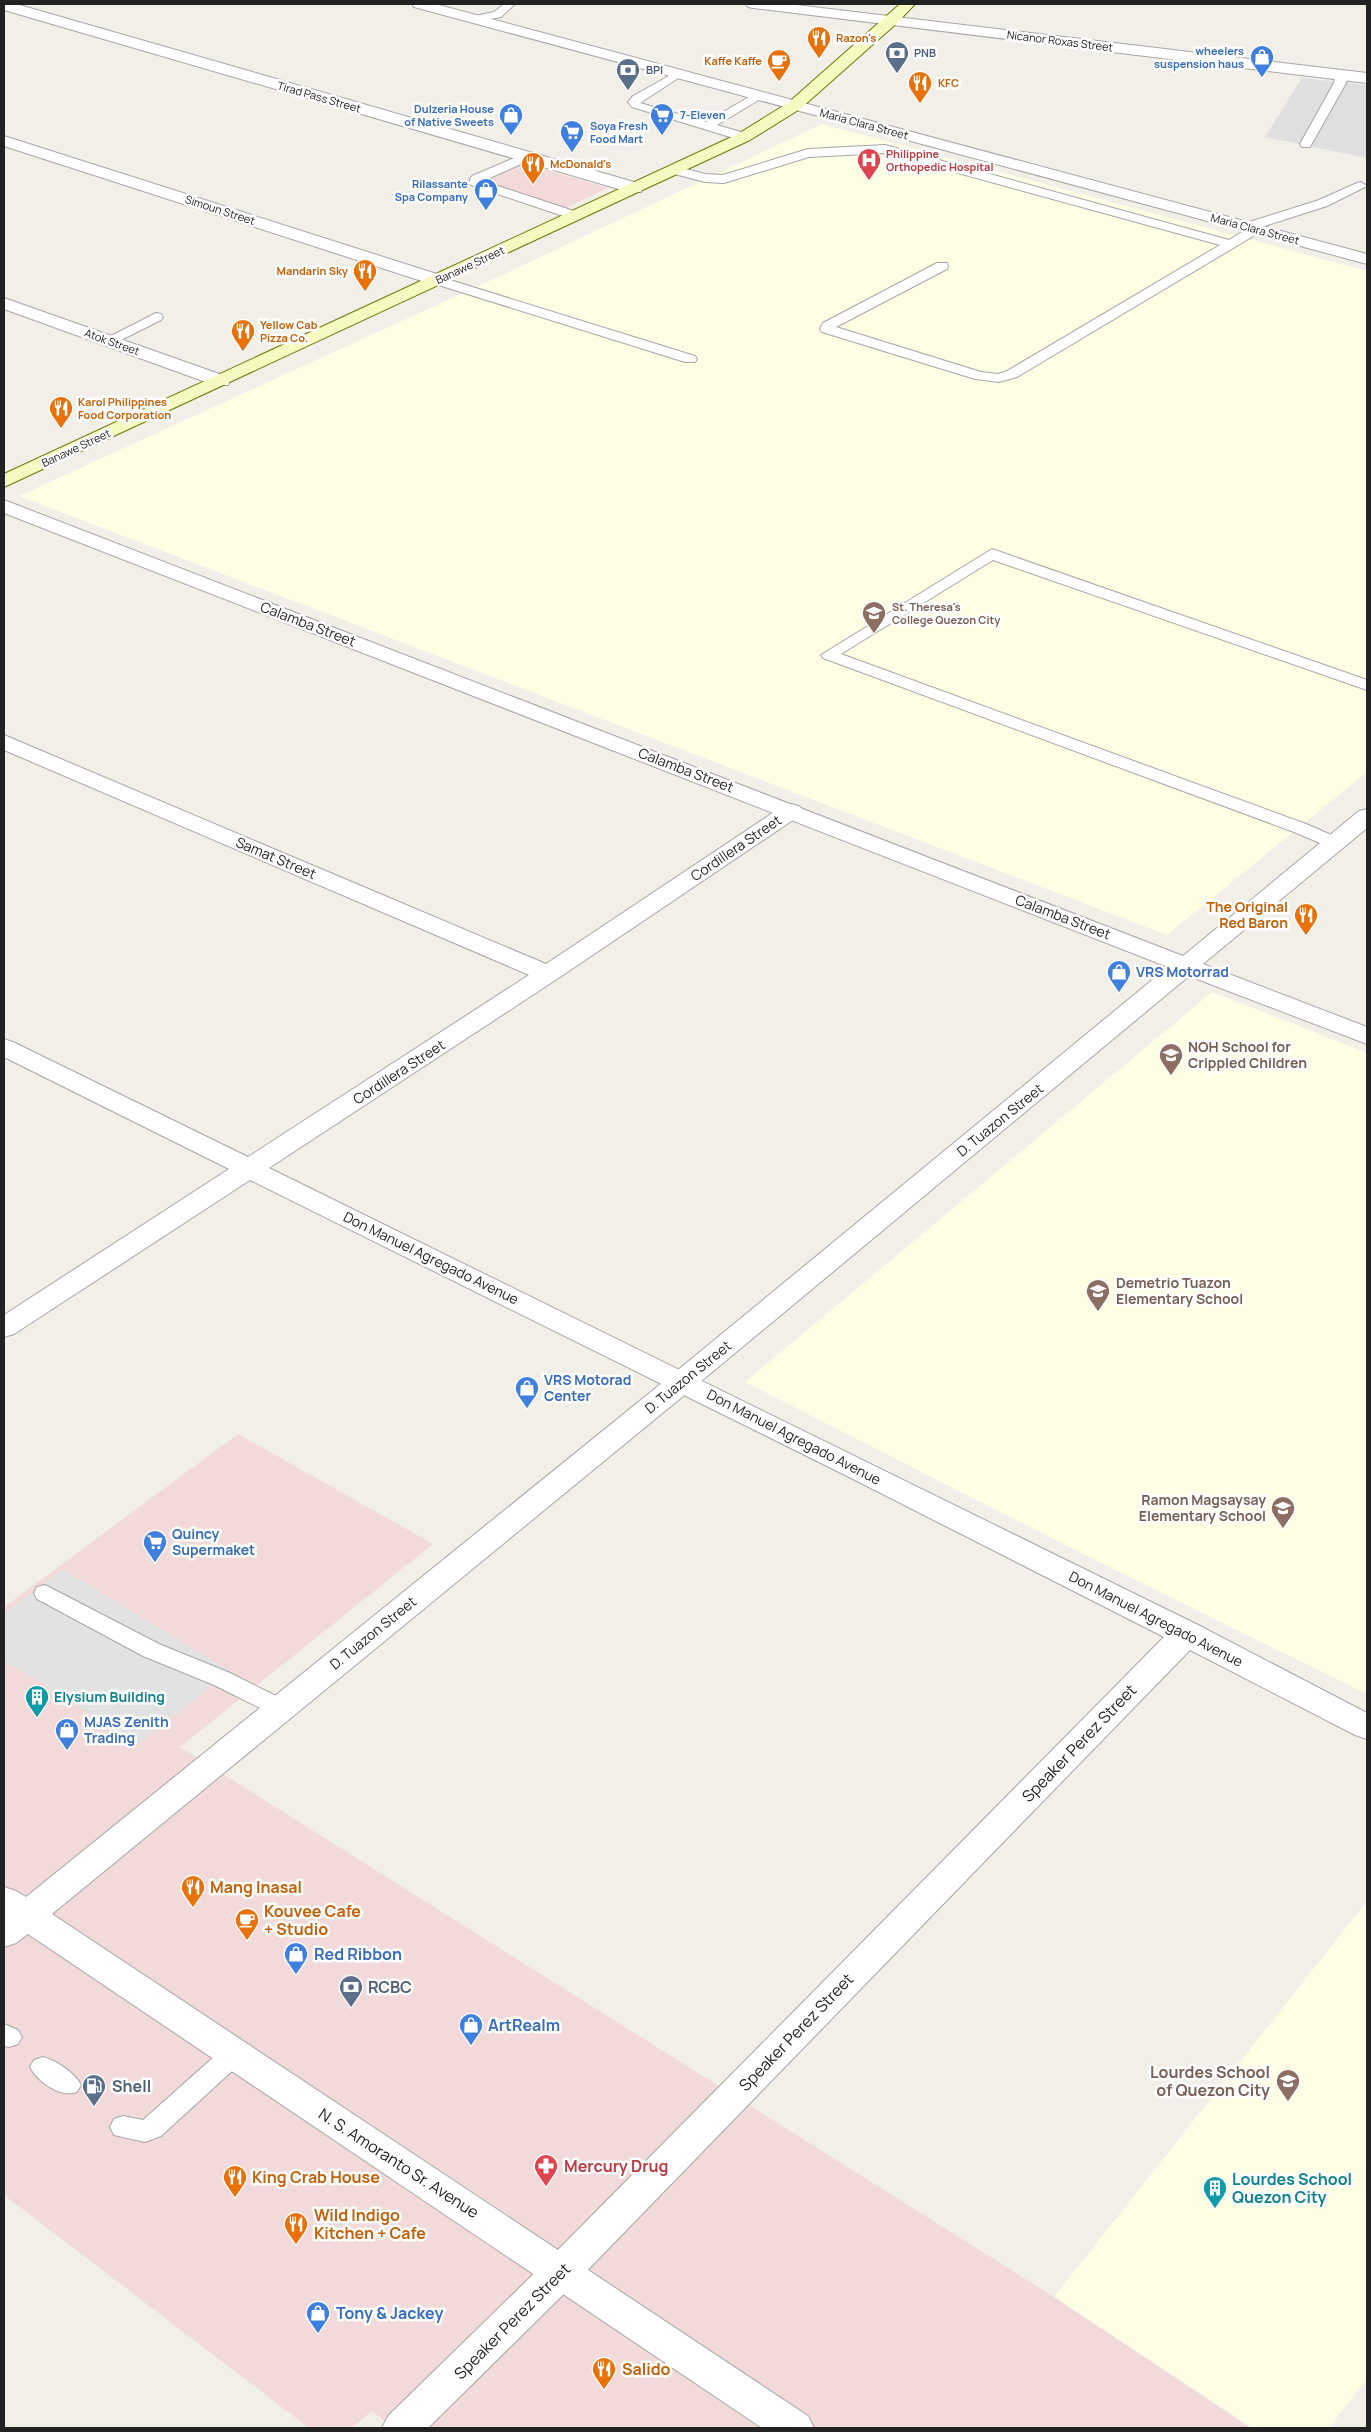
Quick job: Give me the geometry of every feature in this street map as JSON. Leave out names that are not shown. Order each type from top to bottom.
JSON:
[{"type":"main road","name":"Banawe Street","points":[[4,481],[676,170],[744,136],[794,106],[908,4]]},
{"type":"street","name":"Maria Clara Street","points":[[419,4],[676,75],[904,134],[1367,260]]},
{"type":"street","name":"Nicanor Roxas Street","points":[[752,4],[1367,78]]},
{"type":"street","name":"Tirad Pass Street","points":[[4,5],[635,188]]},
{"type":"street","name":"Simoun Street","points":[[4,141],[437,280]]},
{"type":"street","name":"Atok Street","points":[[4,304],[221,381]]},
{"type":"street","name":"Calamba Street","points":[[4,506],[1367,1036]]},
{"type":"street","name":"Samat Street","points":[[4,742],[548,974]]},
{"type":"street","name":"Cordillera Street","points":[[4,1328],[250,1170],[791,811]]},
{"type":"street","name":"D. Tuazon Street","points":[[11,1916],[280,1708],[683,1381],[1188,966],[1367,816]]},
{"type":"street","name":"Don Manuel Agregado Avenue","points":[[4,1047],[250,1170],[683,1381],[1187,1633],[1367,1727]]},
{"type":"street","name":"Speaker Perez Street","points":[[402,2428],[562,2271],[1187,1633]]},
{"type":"street","name":"N. S. Amoranto Sr. Avenue","points":[[11,1916],[234,2054],[562,2271],[794,2428]]},
{"type":"lane","points":[[474,19],[497,15],[510,4]]},
{"type":"lane","points":[[1306,144],[1340,83],[1342,74]]},
{"type":"lane","points":[[676,75],[634,102],[636,105],[744,136]]},
{"type":"lane","points":[[707,126],[758,96]]},
{"type":"lane","points":[[885,149],[904,134]]},
{"type":"lane","points":[[676,170],[705,178],[724,179],[808,153],[885,149],[1229,244]]},
{"type":"lane","points":[[526,157],[476,179],[475,182],[576,216]]},
{"type":"lane","points":[[942,266],[828,326],[827,329],[980,376],[999,378],[1012,374],[1229,244],[1252,228],[1323,203],[1361,186]]},
{"type":"lane","points":[[437,280],[690,359]]},
{"type":"lane","points":[[108,341],[156,317]]},
{"type":"lane","points":[[1335,843],[1300,828],[829,655],[992,554],[1367,685]]},
{"type":"lane","points":[[45,1593],[151,1650],[222,1679],[280,1708]]},
{"type":"lane","points":[[122,2127],[145,2131],[152,2128],[234,2054]]},
{"type":"lane","points":[[44,2067],[68,2085]]},
{"type":"shaded area","points":[[1302,78],[1367,85],[1367,158],[1265,137]]},
{"type":"shaded area","name":"St. Theresa's College Quezon City","points":[[822,124],[1367,271],[1367,772],[1167,935],[19,496],[500,276]]},
{"type":"shaded area","name":"McDonald's","points":[[509,159],[608,188],[557,212],[460,182]]},
{"type":"shaded area","name":"Demetrio Tuazon Elementary School","points":[[1212,992],[1367,1053],[1367,1694],[1087,1556],[745,1382]]},
{"type":"shaded area","points":[[238,1434],[433,1544],[180,1747],[1054,2297],[1250,2428],[393,2428],[372,2411],[351,2428],[309,2428],[4,2195],[4,1607]]},
{"type":"shaded area","points":[[63,1570],[230,1671],[138,1744],[4,1660],[4,1614]]},
{"type":"shaded area","name":"Lourdes School of Quezon City","points":[[1364,1905],[1367,1906],[1367,2378],[1329,2428],[1253,2428],[1054,2297]]},
{"type":"place","name":"Razon's","points":[[819,59]]},
{"type":"place","name":"PNB","points":[[897,74]]},
{"type":"place","name":"wheelers suspension haus","points":[[1262,78]]},
{"type":"place","name":"Kaffe Kaffe","points":[[779,82]]},
{"type":"place","name":"BPI","points":[[628,91]]},
{"type":"place","name":"KFC","points":[[920,104]]},
{"type":"place","name":"Dulzeria House of Native Sweets","points":[[511,136]]},
{"type":"place","name":"7-Eleven","points":[[662,136]]},
{"type":"place","name":"Soya Fresh Food Mart","points":[[572,153]]},
{"type":"place","name":"Philippine Orthopedic Hospital","points":[[869,181]]},
{"type":"place","name":"McDonald's","points":[[533,185]]},
{"type":"place","name":"Rilassante Spa Company","points":[[486,211]]},
{"type":"place","name":"Mandarin Sky","points":[[365,292]]},
{"type":"place","name":"Yellow Cab Pizza Co.","points":[[243,352]]},
{"type":"place","name":"Karol Philippines Food Corporation","points":[[61,429]]},
{"type":"place","name":"St. Theresa's College Quezon City","points":[[874,634]]},
{"type":"place","name":"The Original Red Baron","points":[[1306,936]]},
{"type":"place","name":"VRS Motorrad","points":[[1119,993]]},
{"type":"place","name":"NOH School for Crippled Children","points":[[1171,1076]]},
{"type":"place","name":"Demetrio Tuazon Elementary School","points":[[1098,1312]]},
{"type":"place","name":"VRS Motorad Center","points":[[527,1409]]},
{"type":"place","name":"Ramon Magsaysay Elementary School","points":[[1283,1529]]},
{"type":"place","name":"Quincy Supermaket","points":[[155,1563]]},
{"type":"place","name":"Elysium Building","points":[[37,1718]]},
{"type":"place","name":"MJAS Zenith Trading","points":[[67,1751]]},
{"type":"place","name":"Mang Inasal","points":[[193,1908]]},
{"type":"place","name":"Kouvee Cafe + Studio","points":[[247,1941]]},
{"type":"place","name":"Red Ribbon","points":[[296,1975]]},
{"type":"place","name":"RCBC","points":[[351,2008]]},
{"type":"place","name":"ArtRealm","points":[[471,2046]]},
{"type":"place","name":"Lourdes School of Quezon City","points":[[1288,2102]]},
{"type":"place","name":"Shell","points":[[94,2107]]},
{"type":"place","name":"Mercury Drug","points":[[546,2187]]},
{"type":"place","name":"King Crab House","points":[[235,2198]]},
{"type":"place","name":"Lourdes School Quezon City","points":[[1215,2209]]},
{"type":"place","name":"Wild Indigo Kitchen + Cafe","points":[[296,2245]]},
{"type":"place","name":"Tony & Jackey","points":[[318,2334]]},
{"type":"place","name":"Salido","points":[[604,2390]]}]
